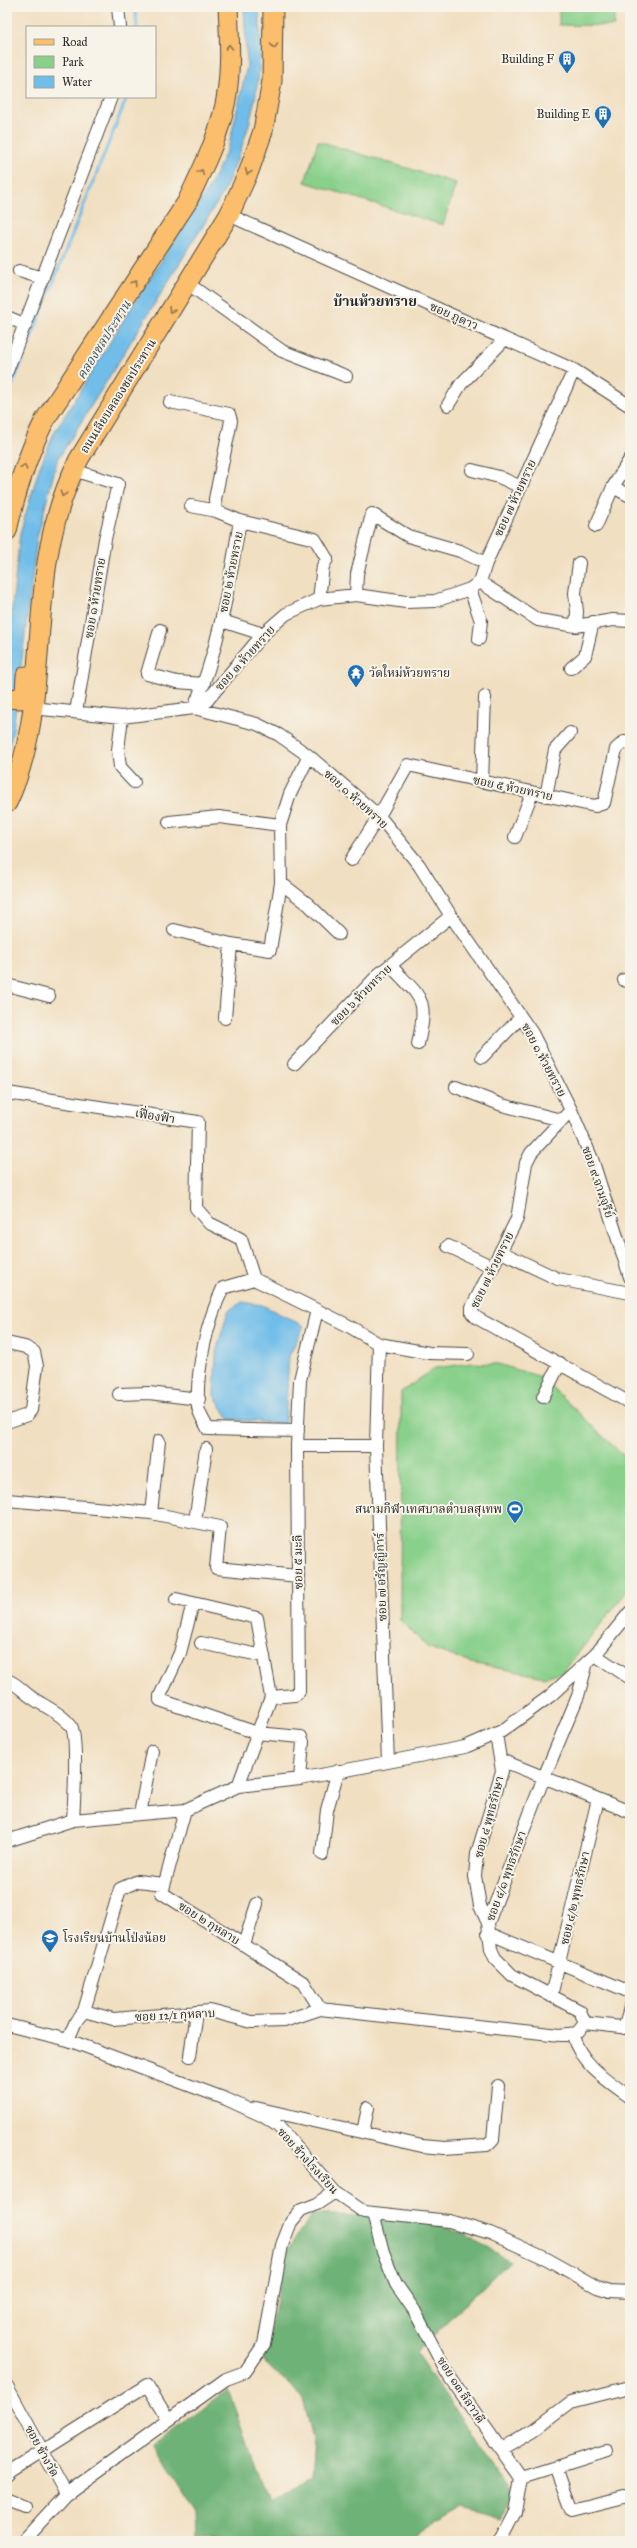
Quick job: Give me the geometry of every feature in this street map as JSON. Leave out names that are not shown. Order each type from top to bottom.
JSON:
[{"type":"main road","points":[[7,531],[13,502],[31,446],[46,418],[187,202],[204,166],[223,116],[229,55],[228,7]]},
{"type":"main road","name":"ถนนเลียบคลองชลประทาน","points":[[10,796],[25,750],[17,704],[43,608],[49,546],[58,511],[73,470],[187,283],[230,216],[263,131],[274,60],[274,7]]},
{"type":"street","points":[[118,7],[120,26]]},
{"type":"street","points":[[7,371],[26,325],[111,98]]},
{"type":"street","name":"ซอย ภูดาว","points":[[230,216],[574,370],[630,406]]},
{"type":"street","points":[[19,271],[43,278]]},
{"type":"street","points":[[187,283],[282,351],[346,376]]},
{"type":"street","points":[[7,317],[26,325]]},
{"type":"street","points":[[448,405],[461,384],[505,339]]},
{"type":"street","name":"ซอย ๗ ห้วยทราย","points":[[475,585],[574,370]]},
{"type":"street","points":[[170,402],[229,414],[231,421],[215,499],[216,511]]},
{"type":"street","points":[[596,526],[613,487],[630,459]]},
{"type":"street","name":"ซอย ๑ ห้วยทราย","points":[[73,470],[118,484],[105,539],[76,712]]},
{"type":"street","points":[[472,470],[499,477],[521,487]]},
{"type":"street","points":[[613,487],[630,496]]},
{"type":"street","name":"ซอย ๒ ห้วยทราย","points":[[190,506],[216,511],[240,521],[222,621],[197,708]]},
{"type":"street","points":[[356,595],[357,574],[372,514],[408,536],[460,551],[486,563]]},
{"type":"street","points":[[240,521],[315,539],[327,559],[323,566],[319,599]]},
{"type":"street","points":[[576,626],[577,612],[575,593],[579,564]]},
{"type":"street","points":[[475,585],[538,620],[576,626],[593,622],[613,620],[630,621]]},
{"type":"street","points":[[475,585],[481,621],[479,639]]},
{"type":"street","name":"ซอย ๓ ห้วยทราย","points":[[197,708],[263,634],[286,614],[319,599],[356,595],[406,602],[435,601],[475,585]]},
{"type":"street","points":[[222,621],[263,634]]},
{"type":"street","points":[[572,668],[586,656],[593,622]]},
{"type":"street","points":[[160,630],[147,674],[177,682],[204,684]]},
{"type":"street","points":[[482,782],[485,697]]},
{"type":"street","name":"ซอย ๑ ห้วยทราย","points":[[17,704],[122,717],[197,708],[257,724],[279,735],[309,756],[380,816],[419,864],[451,916],[532,1033],[571,1110]]},
{"type":"street","points":[[122,717],[118,750],[120,767],[134,782]]},
{"type":"street","points":[[546,796],[555,750],[570,733]]},
{"type":"street","name":"ซอย ๕ ห้วยทราย","points":[[380,816],[408,765],[594,806],[604,803],[616,749],[624,742],[630,742]]},
{"type":"street","points":[[174,930],[231,944],[270,950],[281,882],[280,825],[290,794],[309,756]]},
{"type":"street","points":[[515,837],[532,793]]},
{"type":"street","points":[[351,860],[380,816]]},
{"type":"street","points":[[169,822],[219,817],[280,825]]},
{"type":"street","points":[[281,882],[308,904],[339,934]]},
{"type":"street","name":"ซอย ๖ ห้วยทราย","points":[[294,1064],[378,975],[451,916]]},
{"type":"street","points":[[225,1018],[231,944]]},
{"type":"street","points":[[390,965],[422,1002],[424,1018],[418,1044]]},
{"type":"street","points":[[7,985],[48,996]]},
{"type":"street","points":[[482,1057],[521,1018]]},
{"type":"street","points":[[456,1087],[502,1105],[561,1120]]},
{"type":"street","name":"เฟื่องฟ้า","points":[[7,1093],[198,1122],[196,1208],[209,1223],[241,1239],[254,1279]]},
{"type":"street","name":"ซอย ๗ ห้วยทราย","points":[[571,1110],[531,1153],[526,1163],[517,1218],[472,1307],[472,1313],[476,1318],[630,1403]]},
{"type":"street","name":"ซอย ๙ จามจุรีย์","points":[[571,1110],[592,1159],[630,1277]]},
{"type":"street","points":[[448,1246],[493,1267]]},
{"type":"street","points":[[501,1252],[558,1279],[630,1293]]},
{"type":"street","points":[[298,1432],[208,1429],[198,1408],[202,1353],[212,1311],[223,1288],[254,1279],[317,1310],[379,1344],[430,1353],[468,1354]]},
{"type":"street","name":"ซอย ๕ มะลิ","points":[[271,1697],[295,1695],[299,1691],[297,1446],[300,1380],[317,1310]]},
{"type":"street","points":[[7,1343],[25,1347],[34,1352],[37,1366],[31,1410],[27,1415],[7,1422]]},
{"type":"street","name":"ซอย ๗ อรัญญิการ์","points":[[379,1344],[376,1446],[388,1762]]},
{"type":"street","points":[[543,1397],[560,1363]]},
{"type":"street","points":[[119,1394],[149,1393],[199,1399]]},
{"type":"street","points":[[151,1513],[159,1441]]},
{"type":"street","points":[[297,1446],[376,1446]]},
{"type":"street","points":[[194,1521],[206,1449]]},
{"type":"street","points":[[7,1500],[151,1513],[220,1526],[216,1568],[298,1576]]},
{"type":"street","points":[[176,1599],[257,1618],[271,1697],[238,1786]]},
{"type":"street","points":[[193,1603],[180,1653],[160,1699],[162,1702],[257,1733],[302,1739],[300,1779]]},
{"type":"street","points":[[7,1842],[74,1820],[185,1810],[238,1786],[300,1779],[465,1747],[496,1734],[550,1696],[591,1658],[630,1612]]},
{"type":"street","points":[[202,1643],[264,1656]]},
{"type":"street","points":[[591,1658],[630,1678]]},
{"type":"street","name":"ซอย ๔/๑ พุทธรักษา","points":[[585,2023],[580,2011],[512,1975],[503,1968],[490,1949],[488,1928],[544,1777],[578,1696],[591,1658]]},
{"type":"street","points":[[7,1680],[14,1683],[33,1699],[62,1716],[72,1727],[74,1750],[74,1820]]},
{"type":"street","name":"ซอย ๔ พุทธรักษา","points":[[488,1928],[480,1906],[475,1876],[477,1854],[497,1794],[502,1771],[496,1734]]},
{"type":"street","points":[[140,1814],[152,1751]]},
{"type":"street","points":[[501,1760],[630,1812]]},
{"type":"street","points":[[322,1854],[327,1810],[338,1771]]},
{"type":"street","name":"ซอย ๔/๒ พุทธรักษา","points":[[551,1996],[598,1799]]},
{"type":"street","points":[[68,2040],[76,2021],[84,2011],[120,1889],[138,1881],[164,1884],[185,1810]]},
{"type":"street","name":"ซอย ๒ กุหลาบ","points":[[164,1884],[162,1893],[304,1983],[320,2008]]},
{"type":"street","points":[[244,1944],[257,1904]]},
{"type":"street","points":[[488,1928],[559,1964],[630,1992]]},
{"type":"street","points":[[320,2008],[560,2035],[572,2034],[583,2029],[585,2023],[627,2028],[630,2008]]},
{"type":"street","name":"ซอย 12/1 กุหลาบ","points":[[84,2011],[113,2019],[196,2012],[215,2012],[252,2022],[284,2021],[320,2008]]},
{"type":"street","points":[[190,2056],[196,2012]]},
{"type":"street","name":"ซอย ข้างโรงเรียน","points":[[7,2025],[68,2040],[239,2105],[263,2116],[278,2126],[335,2192],[356,2208],[373,2214],[449,2220],[490,2233],[525,2249],[597,2287],[610,2291],[630,2292]]},
{"type":"street","points":[[572,2034],[576,2047],[584,2060],[630,2097]]},
{"type":"street","points":[[239,2105],[422,2146],[445,2148],[487,2145],[493,2139],[498,2086]]},
{"type":"street","points":[[363,2132],[368,2108]]},
{"type":"street","points":[[22,2541],[66,2494],[226,2379],[245,2372],[264,2344],[282,2244],[291,2222],[301,2210],[317,2204],[335,2192]]},
{"type":"street","name":"ซอย ๑๓ ลีลาวดี","points":[[373,2214],[383,2252],[396,2284],[414,2310],[447,2373],[521,2478]]},
{"type":"street","points":[[7,2475],[12,2470],[147,2385],[168,2420]]},
{"type":"street","name":"ซอย ข้างวัด","points":[[7,2386],[66,2494]]},
{"type":"street","points":[[501,2450],[534,2430],[566,2405],[630,2387]]},
{"type":"street","points":[[500,2541],[515,2512],[521,2478],[607,2451]]},
{"type":"street","points":[[556,2467],[572,2510],[623,2497]]},
{"type":"street","points":[[7,2500],[24,2507]]},
{"type":"green space","points":[[559,7],[614,7],[614,26],[559,25]]},
{"type":"green space","points":[[318,141],[456,183],[443,225],[305,182]]},
{"type":"green space","name":"สนามกีฬาเทศบาลตำบลสุเทพ","points":[[472,1363],[498,1364],[541,1377],[630,1462],[630,1587],[564,1671],[545,1677],[471,1663],[427,1647],[400,1620],[401,1392],[435,1368]]},
{"type":"green space","points":[[311,2215],[371,2216],[413,2220],[433,2224],[475,2239],[509,2261],[416,2353],[511,2493],[502,2519],[463,2507],[422,2530],[407,2541],[196,2541],[195,2516],[152,2446],[228,2390],[268,2500],[310,2477],[313,2440],[303,2398],[263,2360],[287,2250]]},
{"type":"water","points":[[244,7],[259,7],[260,58],[254,104],[241,148],[232,171],[222,195],[57,461],[37,538],[13,730],[7,755],[7,656],[20,533],[39,469],[53,435],[131,308],[211,184],[229,145],[247,66]]},
{"type":"water","points":[[242,1302],[262,1305],[304,1326],[289,1356],[285,1424],[229,1419],[214,1395],[216,1352],[228,1311]]},
{"type":"waterway","points":[[135,7],[137,26]]},
{"type":"waterway","points":[[7,398],[127,98]]},
{"type":"place","name":"Building F","points":[[567,74]]},
{"type":"place","name":"Building E","points":[[603,129]]},
{"type":"place","name":"วัดใหม่ห้วยทราย","points":[[356,688]]},
{"type":"place","name":"สนามกีฬาเทศบาลตำบลสุเทพ","points":[[515,1524]]},
{"type":"place","name":"โรงเรียนบ้านโป่งน้อย","points":[[50,1953]]},
{"type":"district","name":"บ้านห้วยทราย","points":[[375,301]]},
{"type":"water label","name":"คลองชลประทาน","points":[[104,340]]}]
